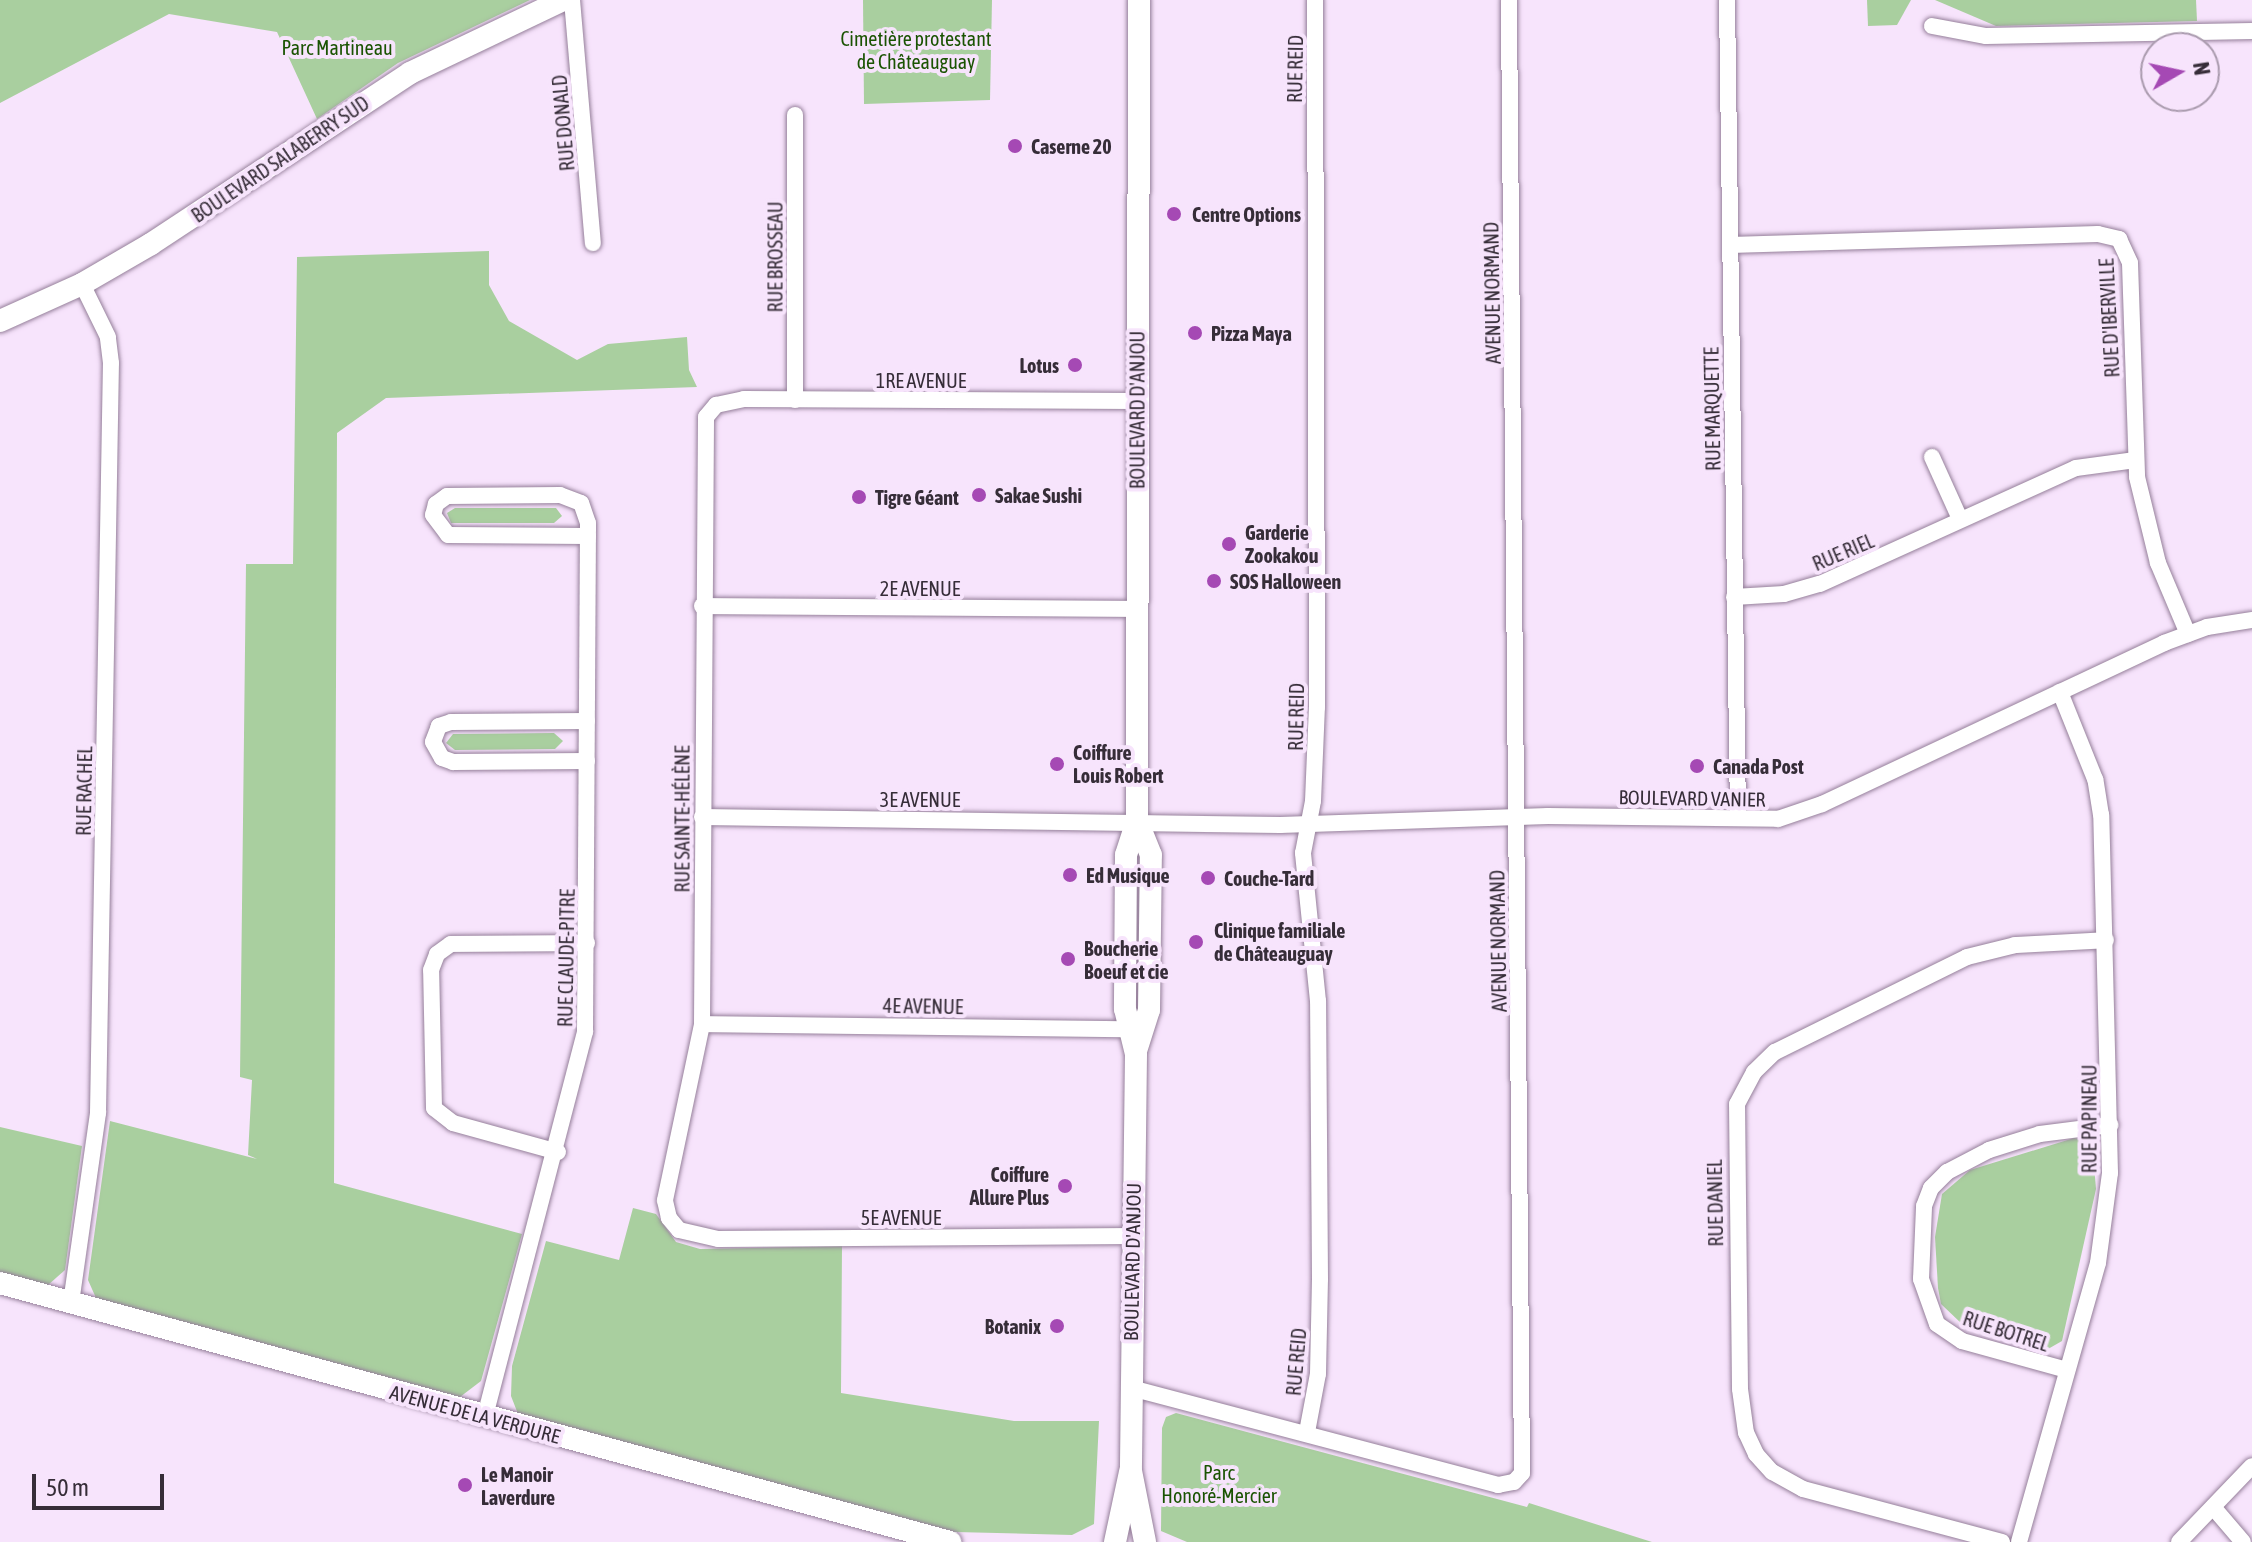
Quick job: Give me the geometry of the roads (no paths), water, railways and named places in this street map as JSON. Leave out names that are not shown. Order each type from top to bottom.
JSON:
[{"type":"street","name":"BOULEVARD SALABERRY SUD","points":[[0,321],[82,284],[410,73],[563,0]]},
{"type":"street","name":"RUE DONALD","points":[[572,0],[593,243]]},
{"type":"street","name":"BOULEVARD D'ANJOU","points":[[1139,0],[1137,821],[1126,855],[1125,1009],[1136,1029],[1131,1471],[1145,1542]]},
{"type":"street","name":"RUE REID","points":[[1307,1432],[1318,1374],[1320,1279],[1318,1011],[1303,853],[1309,822],[1317,707],[1315,0]]},
{"type":"street","name":"AVENUE NORMAND","points":[[1131,1388],[1307,1432],[1498,1485],[1514,1482],[1522,1473],[1509,0]]},
{"type":"street","name":"RUE MARQUETTE","points":[[1727,0],[1738,818]]},
{"type":"street","points":[[1932,26],[1986,36],[2252,31]]},
{"type":"street","name":"RUE BROSSEAU","points":[[795,115],[795,400]]},
{"type":"street","name":"RUE D'IBERVILLE","points":[[1730,245],[2098,234],[2119,239],[2128,253],[2131,277],[2135,460],[2156,558],[2188,634]]},
{"type":"street","name":"RUE RACHEL","points":[[71,1303],[99,1104],[111,363],[108,337],[82,284]]},
{"type":"street","name":"1RE AVENUE","points":[[710,411],[733,400],[1136,401]]},
{"type":"street","name":"RUE SAINTE-HÉLÈNE","points":[[673,1224],[666,1191],[702,1024],[703,432],[710,411]]},
{"type":"street","points":[[1932,457],[1960,519]]},
{"type":"street","name":"RUE RIEL","points":[[1734,597],[1784,594],[1820,584],[2076,468],[2135,460]]},
{"type":"street","name":"RUE CLAUDE-PITRE","points":[[485,1416],[558,1152],[585,1032],[588,536],[585,508],[560,495],[447,496],[436,504],[433,515],[448,535],[588,536]]},
{"type":"street","name":"2E AVENUE","points":[[702,606],[1137,609]]},
{"type":"street","name":"BOULEVARD VANIER","points":[[1137,821],[1309,822],[1517,817],[1778,819],[1819,806],[2188,634],[2252,620]]},
{"type":"street","name":"RUE PAPINEAU","points":[[2019,1542],[2103,1240],[2110,1125],[2106,940],[2098,795],[2060,692]]},
{"type":"street","points":[[587,721],[451,722],[439,726],[433,742],[442,758],[453,762],[587,761]]},
{"type":"street","name":"3E AVENUE","points":[[702,817],[1137,821]]},
{"type":"street","name":"RUE DANIEL","points":[[2002,1542],[1791,1485],[1756,1454],[1746,1433],[1740,1389],[1737,1104],[1754,1072],[1775,1052],[1962,959],[2007,946],[2106,940]]},
{"type":"street","points":[[558,1152],[453,1123],[434,1108],[431,970],[437,954],[451,944],[587,943]]},
{"type":"street","name":"4E AVENUE","points":[[702,1024],[1136,1029]]},
{"type":"street","name":"RUE BOTREL","points":[[2067,1370],[1962,1341],[1937,1324],[1921,1279],[1924,1206],[1931,1188],[1947,1172],[1989,1150],[2040,1134],[2110,1125]]},
{"type":"street","name":"5E AVENUE","points":[[673,1224],[691,1236],[725,1240],[1132,1236]]},
{"type":"street","name":"AVENUE DE LA VERDURE","points":[[0,1283],[950,1542]]},
{"type":"street","points":[[2179,1542],[2252,1466]]},
{"type":"street","name":"BOULEVARD D'ANJOU","points":[[1115,1542],[1131,1471]]},
{"type":"street","points":[[2213,1507],[2243,1542]]},
{"type":"place","name":"Caserne 20","points":[[1015,146]]},
{"type":"place","name":"Centre Options","points":[[1174,214]]},
{"type":"place","name":"Pizza Maya","points":[[1195,333]]},
{"type":"place","name":"Lotus","points":[[1075,365]]},
{"type":"place","name":"Sakae Sushi","points":[[979,495]]},
{"type":"place","name":"Tigre Géant","points":[[859,497]]},
{"type":"place","name":"Garderie Zookakou","points":[[1229,544]]},
{"type":"place","name":"SOS Halloween","points":[[1214,581]]},
{"type":"place","name":"Coiffure Louis Robert","points":[[1057,764]]},
{"type":"place","name":"Canada Post","points":[[1697,766]]},
{"type":"place","name":"Ed Musique","points":[[1070,875]]},
{"type":"place","name":"Couche-Tard","points":[[1208,878]]},
{"type":"place","name":"Clinique familiale de Châteauguay","points":[[1196,942]]},
{"type":"place","name":"Boucherie Boeuf et cie","points":[[1068,959]]},
{"type":"place","name":"Coiffure Allure Plus","points":[[1065,1186]]},
{"type":"place","name":"Botanix","points":[[1057,1326]]},
{"type":"place","name":"Le Manoir Laverdure","points":[[465,1485]]},
{"type":"park label","name":"Parc Martineau","points":[[337,47]]},
{"type":"park label","name":"Cimetière protestant de Châteauguay","points":[[916,50]]},
{"type":"park label","name":"Parc Honoré-Mercier","points":[[1219,1484]]}]
